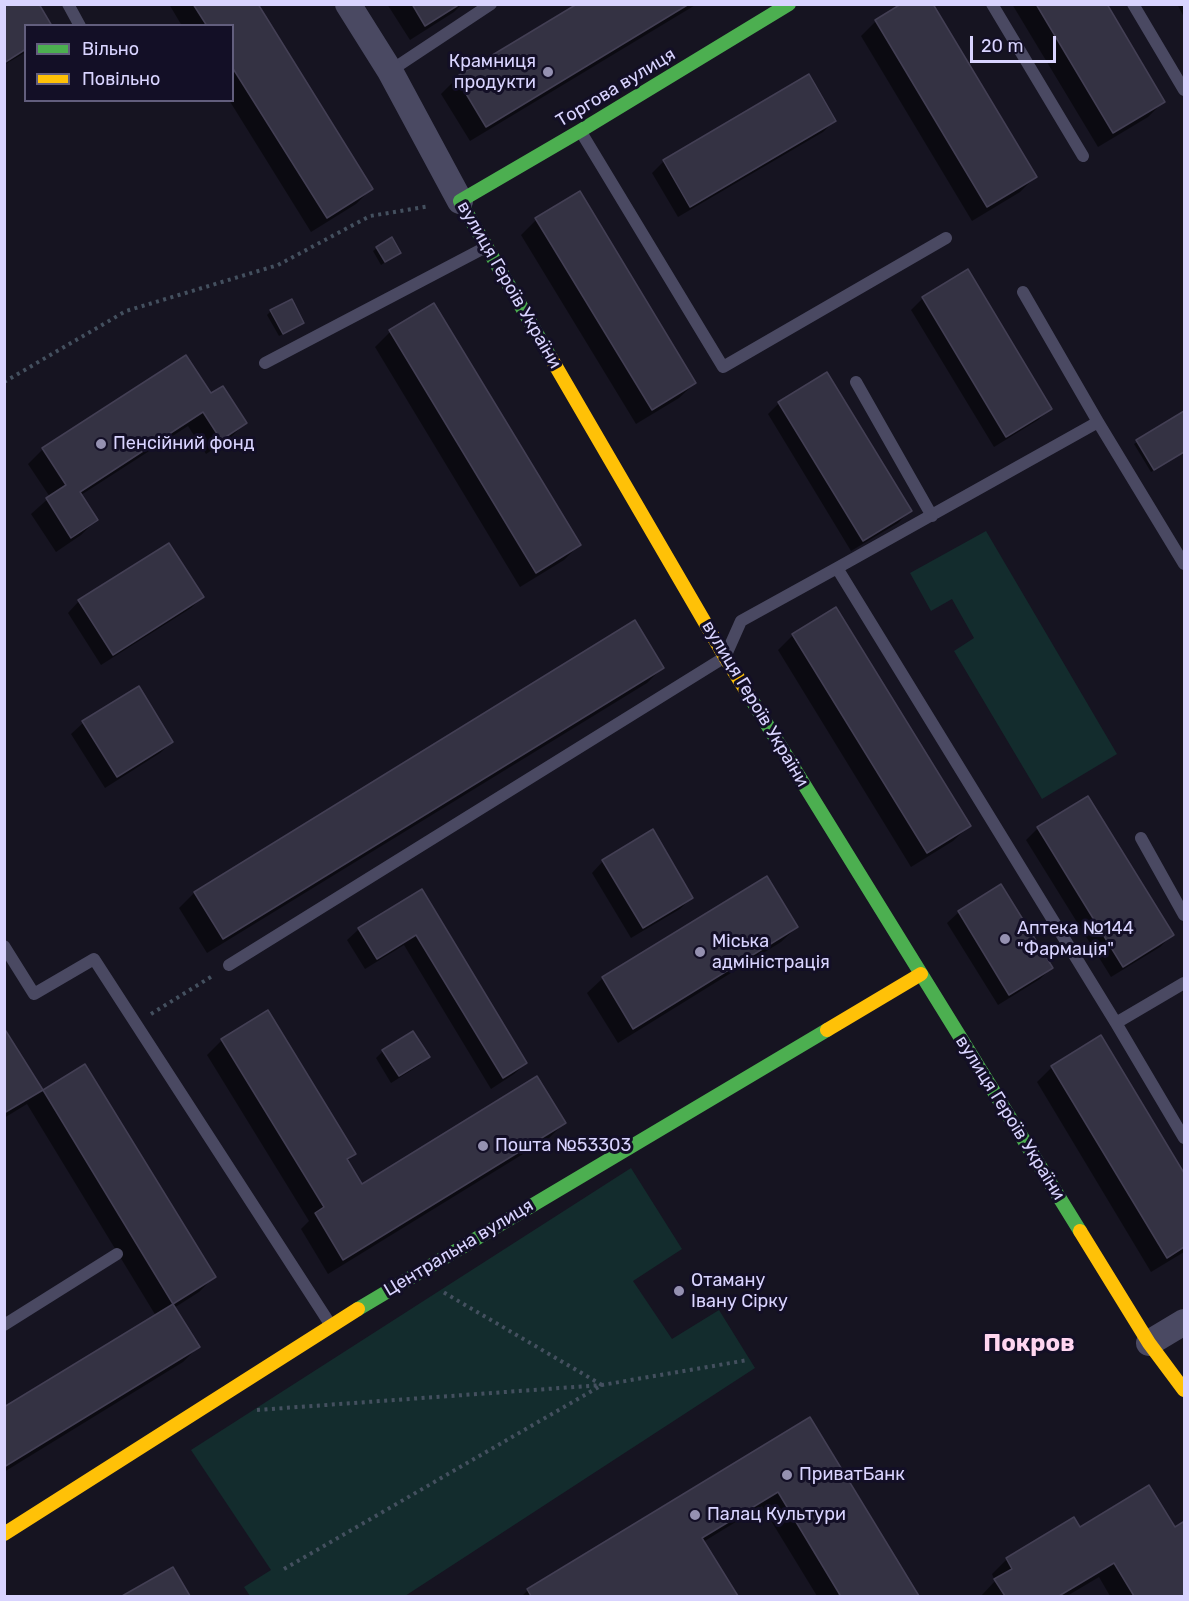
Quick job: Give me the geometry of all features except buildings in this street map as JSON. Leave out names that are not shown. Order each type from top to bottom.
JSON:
[{"type":"street","name":"вулиця Героїв України","points":[[348,4],[390,70],[460,201],[725,657],[1149,1343],[1185,1390]]},
{"type":"street","name":"Торгова вулиця","points":[[460,201],[789,4]]},
{"type":"street","name":"Центральна вулиця","points":[[4,1534],[330,1325],[921,974]]},
{"type":"street","points":[[1149,1343],[1185,1322]]},
{"type":"lane","points":[[68,4],[79,24]]},
{"type":"lane","points":[[390,70],[491,4]]},
{"type":"lane","points":[[992,4],[1083,156]]},
{"type":"lane","points":[[1133,4],[1185,90]]},
{"type":"lane","points":[[580,131],[723,367],[946,238]]},
{"type":"lane","points":[[265,363],[487,247]]},
{"type":"lane","points":[[1023,292],[1098,422],[1185,564]]},
{"type":"lane","points":[[856,382],[932,516]]},
{"type":"lane","points":[[230,965],[725,657],[741,621],[1098,422]]},
{"type":"lane","points":[[837,568],[1185,1138]]},
{"type":"lane","points":[[1141,838],[1185,915]]},
{"type":"lane","points":[[4,946],[34,994],[94,959],[330,1325]]},
{"type":"lane","points":[[1116,1023],[1185,982]]},
{"type":"lane","points":[[4,1325],[117,1254]]},
{"type":"path","points":[[4,382],[126,311],[278,265],[370,216],[460,201]]},
{"type":"path","points":[[135,1024],[230,965]]},
{"type":"path","points":[[414,1275],[602,1385]]},
{"type":"path","points":[[250,1410],[602,1385],[748,1360]]},
{"type":"path","points":[[284,1569],[602,1385]]},
{"type":"green space","points":[[986,531],[1117,754],[1042,799],[954,651],[974,638],[952,599],[931,611],[910,573]]},
{"type":"green space","points":[[631,1168],[682,1249],[633,1281],[672,1339],[719,1310],[755,1368],[405,1596],[250,1596],[244,1587],[271,1570],[191,1450]]},
{"type":"traffic: fast","points":[[551,358],[460,201],[789,4]]},
{"type":"traffic: fast","points":[[750,697],[1080,1231]]},
{"type":"traffic: fast","points":[[358,1309],[827,1030]]},
{"type":"traffic: slow","points":[[551,358],[750,697]]},
{"type":"traffic: slow","points":[[827,1030],[921,974]]},
{"type":"traffic: slow","points":[[1080,1231],[1149,1343],[1184,1390]]},
{"type":"traffic: slow","points":[[4,1534],[358,1309]]},
{"type":"place","name":"Крамниця продукти","points":[[548,72]]},
{"type":"place","name":"Пенсійний фонд","points":[[101,444]]},
{"type":"place","name":"Аптека №144 \"Фармація\"","points":[[1005,939]]},
{"type":"place","name":"Мiська адмiнicтрацiя","points":[[700,952]]},
{"type":"place","name":"Пошта №53303","points":[[483,1146]]},
{"type":"place","name":"Отаману Iвану Сiрку","points":[[679,1291]]},
{"type":"place","name":"ПриватБанк","points":[[787,1475]]},
{"type":"place","name":"Палац Культури","points":[[695,1515]]},
{"type":"district","name":"Покров","points":[[1029,1344]]}]
